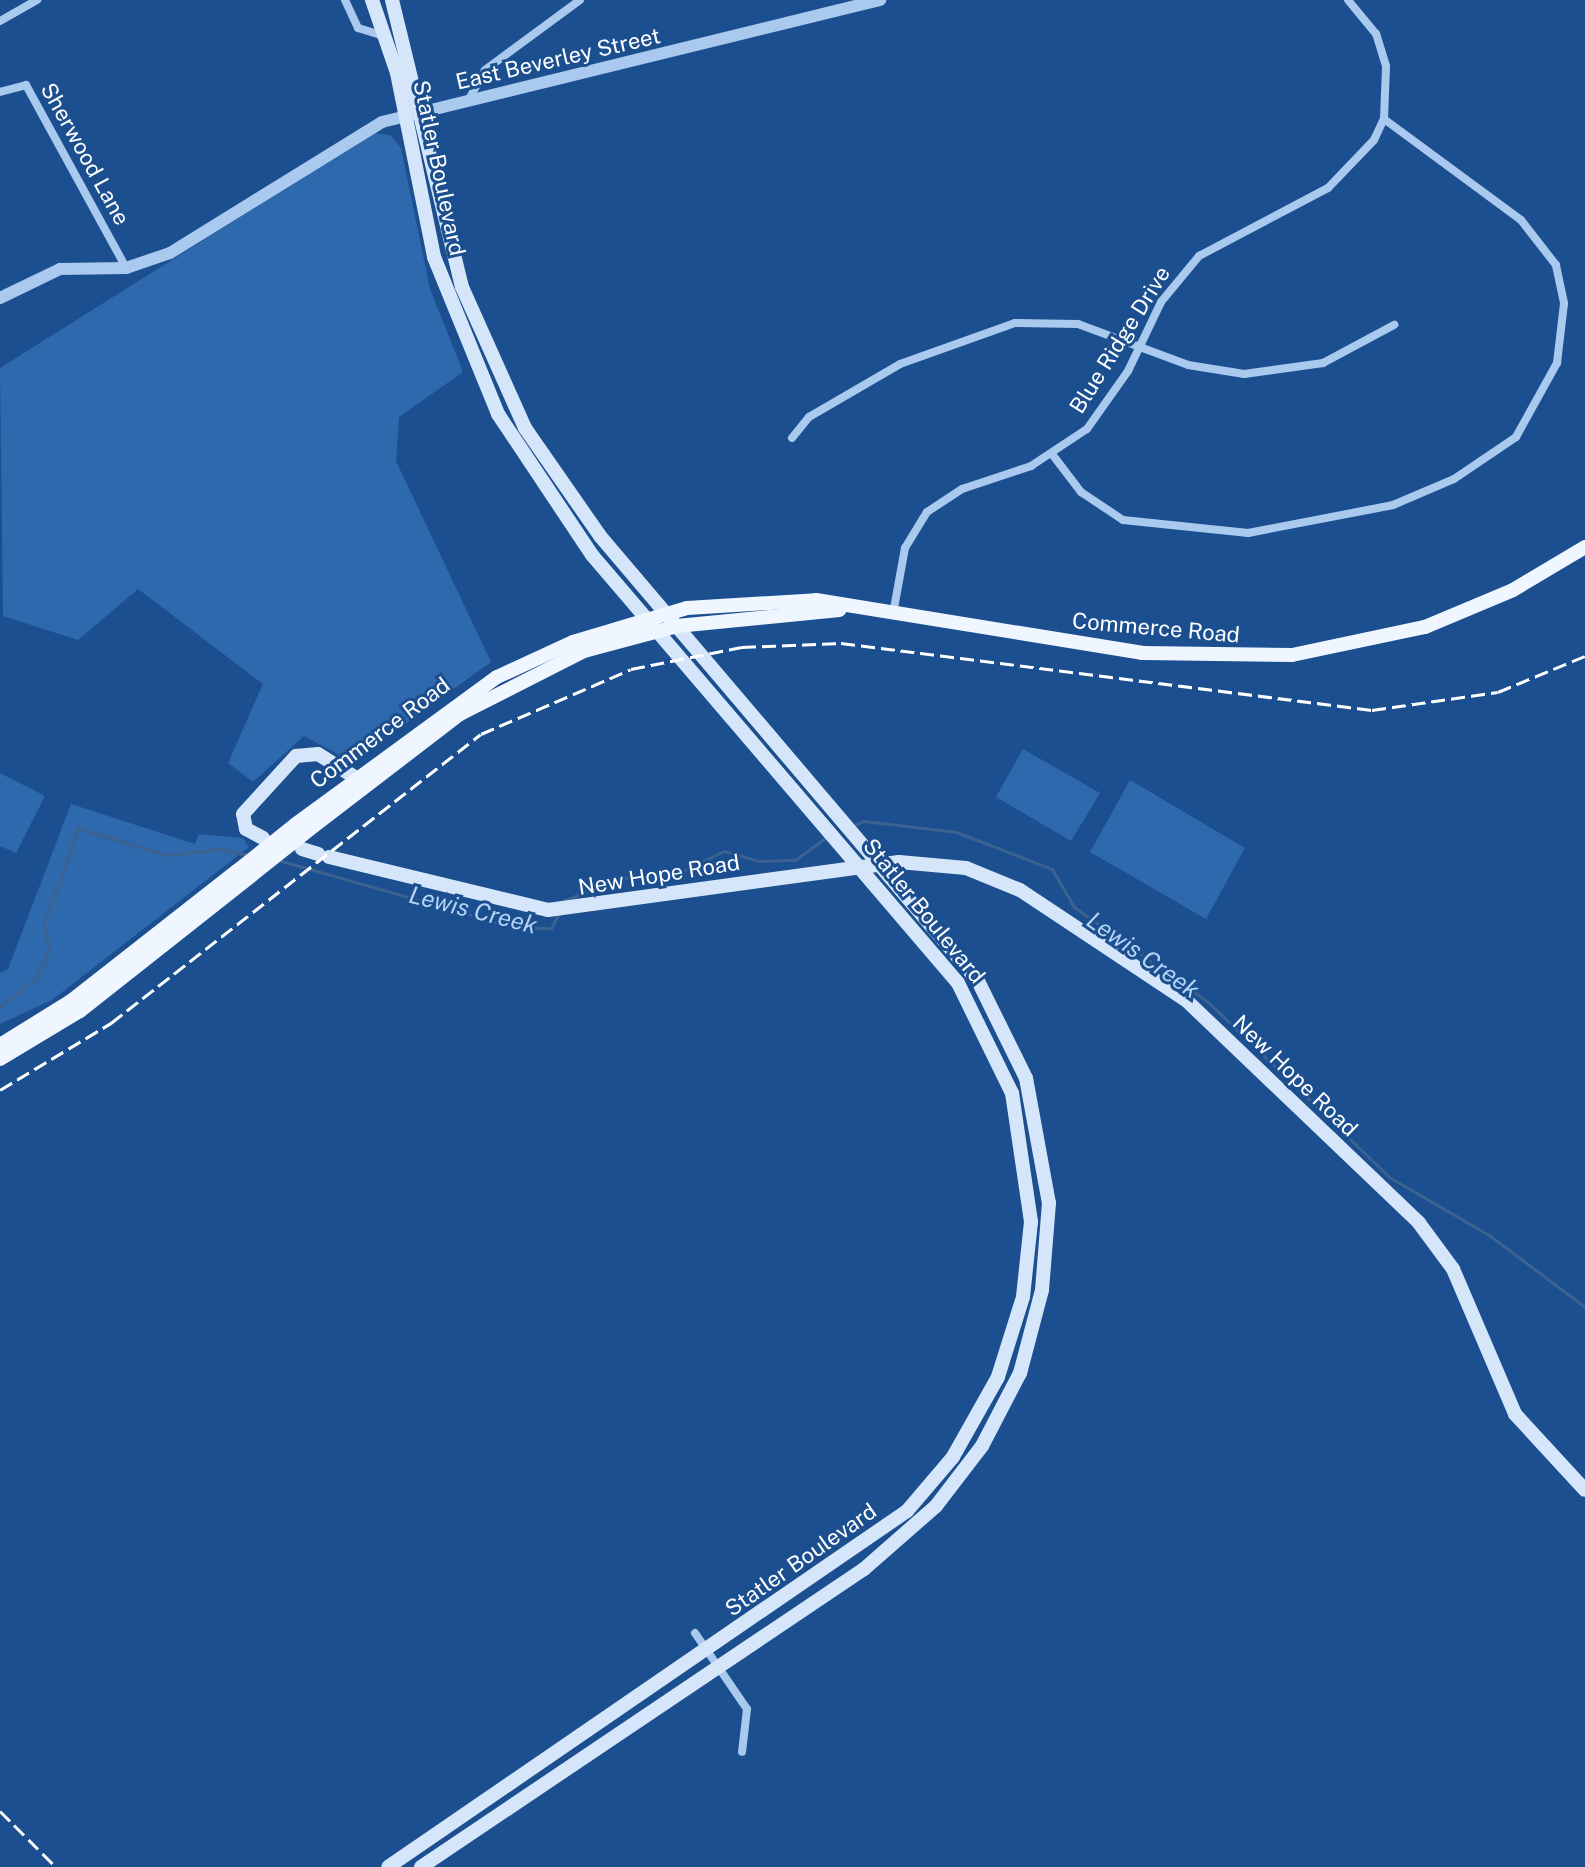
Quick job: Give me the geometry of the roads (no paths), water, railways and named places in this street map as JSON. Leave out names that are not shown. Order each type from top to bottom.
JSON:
[{"type":"main road","name":"Statler Boulevard","points":[[372,0],[386,36],[434,257],[489,398],[555,507],[954,978],[1004,1071],[1029,1184],[1023,1297],[988,1399],[930,1486],[869,1543],[388,1867]]},
{"type":"main road","name":"Statler Boulevard","points":[[392,0],[423,110],[446,234],[495,369],[564,488],[677,626],[908,893],[978,981],[1030,1091],[1049,1203],[1036,1322],[1000,1416],[936,1506],[875,1561],[421,1867]]},
{"type":"main road","name":"Commerce Road","points":[[0,1059],[80,1011],[244,873],[360,781],[496,692],[651,624],[666,613],[798,600],[1159,655],[1292,655],[1436,622],[1513,590],[1585,547]]},
{"type":"main road","name":"Commerce Road","points":[[651,624],[677,626],[848,609]]},
{"type":"main road","points":[[263,838],[246,829],[243,814],[296,756],[318,754],[360,781]]},
{"type":"main road","points":[[826,866],[833,836]]},
{"type":"main road","name":"New Hope Road","points":[[302,849],[485,900],[559,911],[856,862],[923,862],[975,871],[1029,894],[1195,1009],[1435,1241],[1508,1403],[1585,1490]]},
{"type":"main road","points":[[908,893],[923,862]]},
{"type":"main road","name":"Commerce Road","points":[[0,1045],[71,1001],[244,873]]},
{"type":"street","points":[[0,21],[37,0]]},
{"type":"street","points":[[345,0],[358,28],[386,36]]},
{"type":"street","points":[[468,102],[485,70],[580,0]]},
{"type":"street","name":"East Beverley Street","points":[[0,298],[60,269],[126,268],[181,247],[372,127],[423,110],[468,102],[880,0]]},
{"type":"street","points":[[1052,454],[1081,492],[1123,520],[1248,533],[1393,505],[1467,472],[1516,437],[1543,400],[1557,363],[1564,303],[1556,265],[1521,220],[1384,119],[1382,48],[1348,0]]},
{"type":"street","name":"Sherwood Lane","points":[[0,92],[26,85],[126,268]]},
{"type":"street","name":"Blue Ridge Drive","points":[[893,615],[905,548],[927,512],[962,489],[1052,454],[1107,404],[1161,302],[1199,256],[1328,188],[1363,154],[1384,119]]},
{"type":"street","points":[[792,438],[809,417],[858,386],[997,327],[1078,324],[1217,372],[1270,374],[1343,356],[1394,325]]},
{"type":"street","points":[[695,1633],[747,1709],[742,1752]]},
{"type":"waterway","name":"Lewis Creek","points":[[852,826],[864,821],[956,832],[1052,869],[1074,907],[1207,1001],[1389,1177],[1489,1235],[1585,1307]]},
{"type":"waterway","name":"Lewis Creek","points":[[0,1007],[36,978],[49,950],[44,924],[78,828],[166,855],[221,849],[247,855]]},
{"type":"waterway","name":"Lewis Creek","points":[[558,903],[620,878],[670,877],[724,851],[759,861],[795,860],[827,837]]},
{"type":"waterway","name":"Lewis Creek","points":[[278,860],[513,927],[551,928],[558,915]]},
{"type":"railway","points":[[0,1090],[111,1023],[481,734],[631,669],[742,647],[841,643],[1372,710],[1498,692],[1585,656]]},
{"type":"railway","points":[[0,1811],[56,1867]]}]
